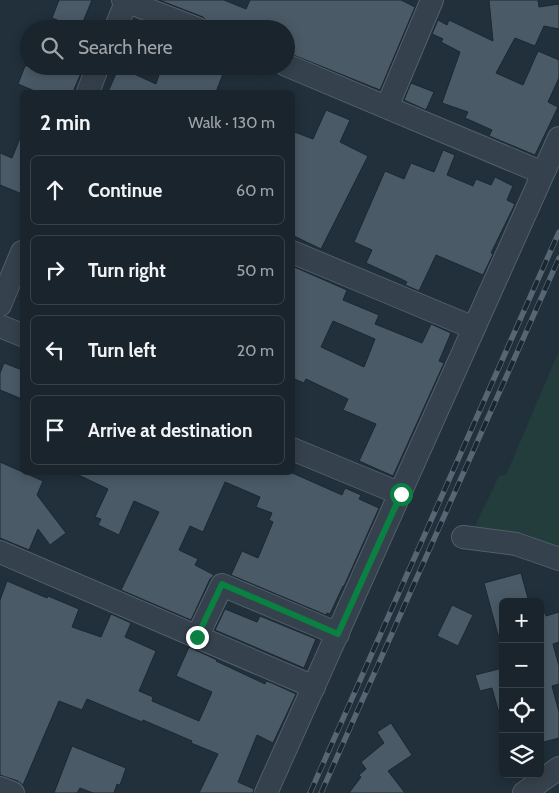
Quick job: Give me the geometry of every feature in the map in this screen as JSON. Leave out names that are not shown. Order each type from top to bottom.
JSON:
[{"type":"street","points":[[117,20],[125,0],[175,20]]},
{"type":"street","points":[[387,106],[432,0]]},
{"type":"street","points":[[295,69],[543,173]]},
{"type":"street","points":[[89,90],[95,75]]},
{"type":"street","points":[[266,793],[559,138]]},
{"type":"street","points":[[295,253],[474,328]]},
{"type":"street","points":[[0,305],[20,257]]},
{"type":"street","points":[[0,326],[20,335]]},
{"type":"street","points":[[295,449],[401,494]]},
{"type":"street","points":[[463,537],[516,544],[559,559]]},
{"type":"street","points":[[0,552],[314,687]]},
{"type":"street","points":[[197,637],[222,584],[338,634]]},
{"type":"street","points":[[524,793],[559,768]]},
{"type":"street","points":[[0,788],[13,793]]},
{"type":"green space","points":[[558,353],[559,553],[472,532],[499,476],[506,475]]},
{"type":"building","points":[[59,0],[92,0],[84,20],[57,20],[52,18]]},
{"type":"building","points":[[159,0],[224,0],[246,9],[250,0],[401,0],[415,7],[380,90],[295,56],[295,20],[206,20],[203,17]]},
{"type":"building","points":[[489,0],[538,0],[539,7],[559,4],[559,29],[544,26],[535,46],[515,38],[496,73],[523,85],[538,51],[559,60],[559,78],[548,102],[558,107],[535,155],[489,136],[492,130],[465,118],[468,112],[442,103],[460,52],[441,42],[443,39],[432,34],[438,20],[447,25],[449,20],[493,41]]},
{"type":"building","points":[[22,75],[80,75],[74,90],[32,90],[18,84]]},
{"type":"building","points":[[115,75],[136,75],[156,84],[159,75],[223,75],[217,90],[109,90]]},
{"type":"building","points":[[411,83],[434,92],[426,110],[404,100]]},
{"type":"building","points":[[326,110],[350,120],[340,142],[368,156],[321,249],[295,236],[295,132],[313,139]]},
{"type":"building","points":[[20,138],[20,193],[0,185],[0,153],[12,158]]},
{"type":"building","points":[[443,150],[455,155],[447,175],[473,186],[476,179],[491,185],[495,177],[513,186],[507,200],[515,204],[491,253],[493,254],[483,275],[436,255],[419,291],[405,285],[407,282],[366,263],[372,250],[354,242],[385,171],[404,179],[411,163],[434,172]]},
{"type":"building","points":[[295,267],[347,290],[343,300],[379,315],[375,324],[422,343],[431,324],[451,333],[439,361],[444,363],[393,476],[359,461],[376,424],[343,410],[348,399],[306,379],[304,383],[295,379]],"holes":[[[333,321],[375,339],[364,367],[321,347]]]},
{"type":"building","points":[[4,363],[20,369],[20,398],[0,390],[0,373]]},
{"type":"building","points":[[0,462],[20,471],[20,475],[29,475],[43,481],[37,495],[66,533],[50,545],[38,529],[29,550],[0,538]]},
{"type":"building","points":[[295,474],[342,495],[345,488],[361,495],[359,499],[379,508],[344,586],[330,614],[327,613],[326,615],[231,575],[242,551],[258,558],[273,522],[269,520],[272,513],[256,507],[260,497],[225,482],[203,532],[190,526],[179,550],[198,559],[195,565],[214,575],[210,579],[191,620],[121,590],[159,512],[134,501],[119,535],[98,525],[101,519],[95,517],[108,489],[78,475]]},
{"type":"building","points":[[521,573],[528,598],[499,598],[499,635],[498,635],[484,583]]},
{"type":"building","points":[[7,581],[79,609],[72,627],[101,637],[111,614],[131,623],[125,637],[156,651],[139,691],[153,697],[152,701],[199,721],[212,692],[176,676],[189,647],[265,684],[266,681],[296,694],[273,743],[257,735],[238,782],[254,789],[253,793],[199,793],[218,754],[143,720],[142,722],[87,699],[82,710],[59,701],[23,785],[18,781],[0,775],[0,600]]},
{"type":"building","points":[[452,605],[473,615],[458,646],[437,636]]},
{"type":"building","points":[[225,609],[257,622],[260,616],[316,639],[304,668],[215,630]]},
{"type":"building","points":[[559,612],[559,642],[553,644],[559,666],[559,684],[552,686],[559,712],[559,738],[544,742],[544,613],[546,616]]},
{"type":"building","points":[[499,669],[499,713],[492,688],[480,691],[475,675]]},
{"type":"building","points":[[391,723],[412,755],[388,771],[405,793],[349,793],[361,777],[359,775],[366,769],[361,762],[384,743],[377,732]]},
{"type":"building","points":[[72,746],[126,768],[120,785],[117,784],[114,793],[93,793],[80,788],[77,793],[54,793]]},
{"type":"railway","points":[[310,793],[559,232]]},
{"type":"railway","points":[[321,793],[559,258]]},
{"type":"route","points":[[197,637],[222,584],[338,634],[401,494]]}]
